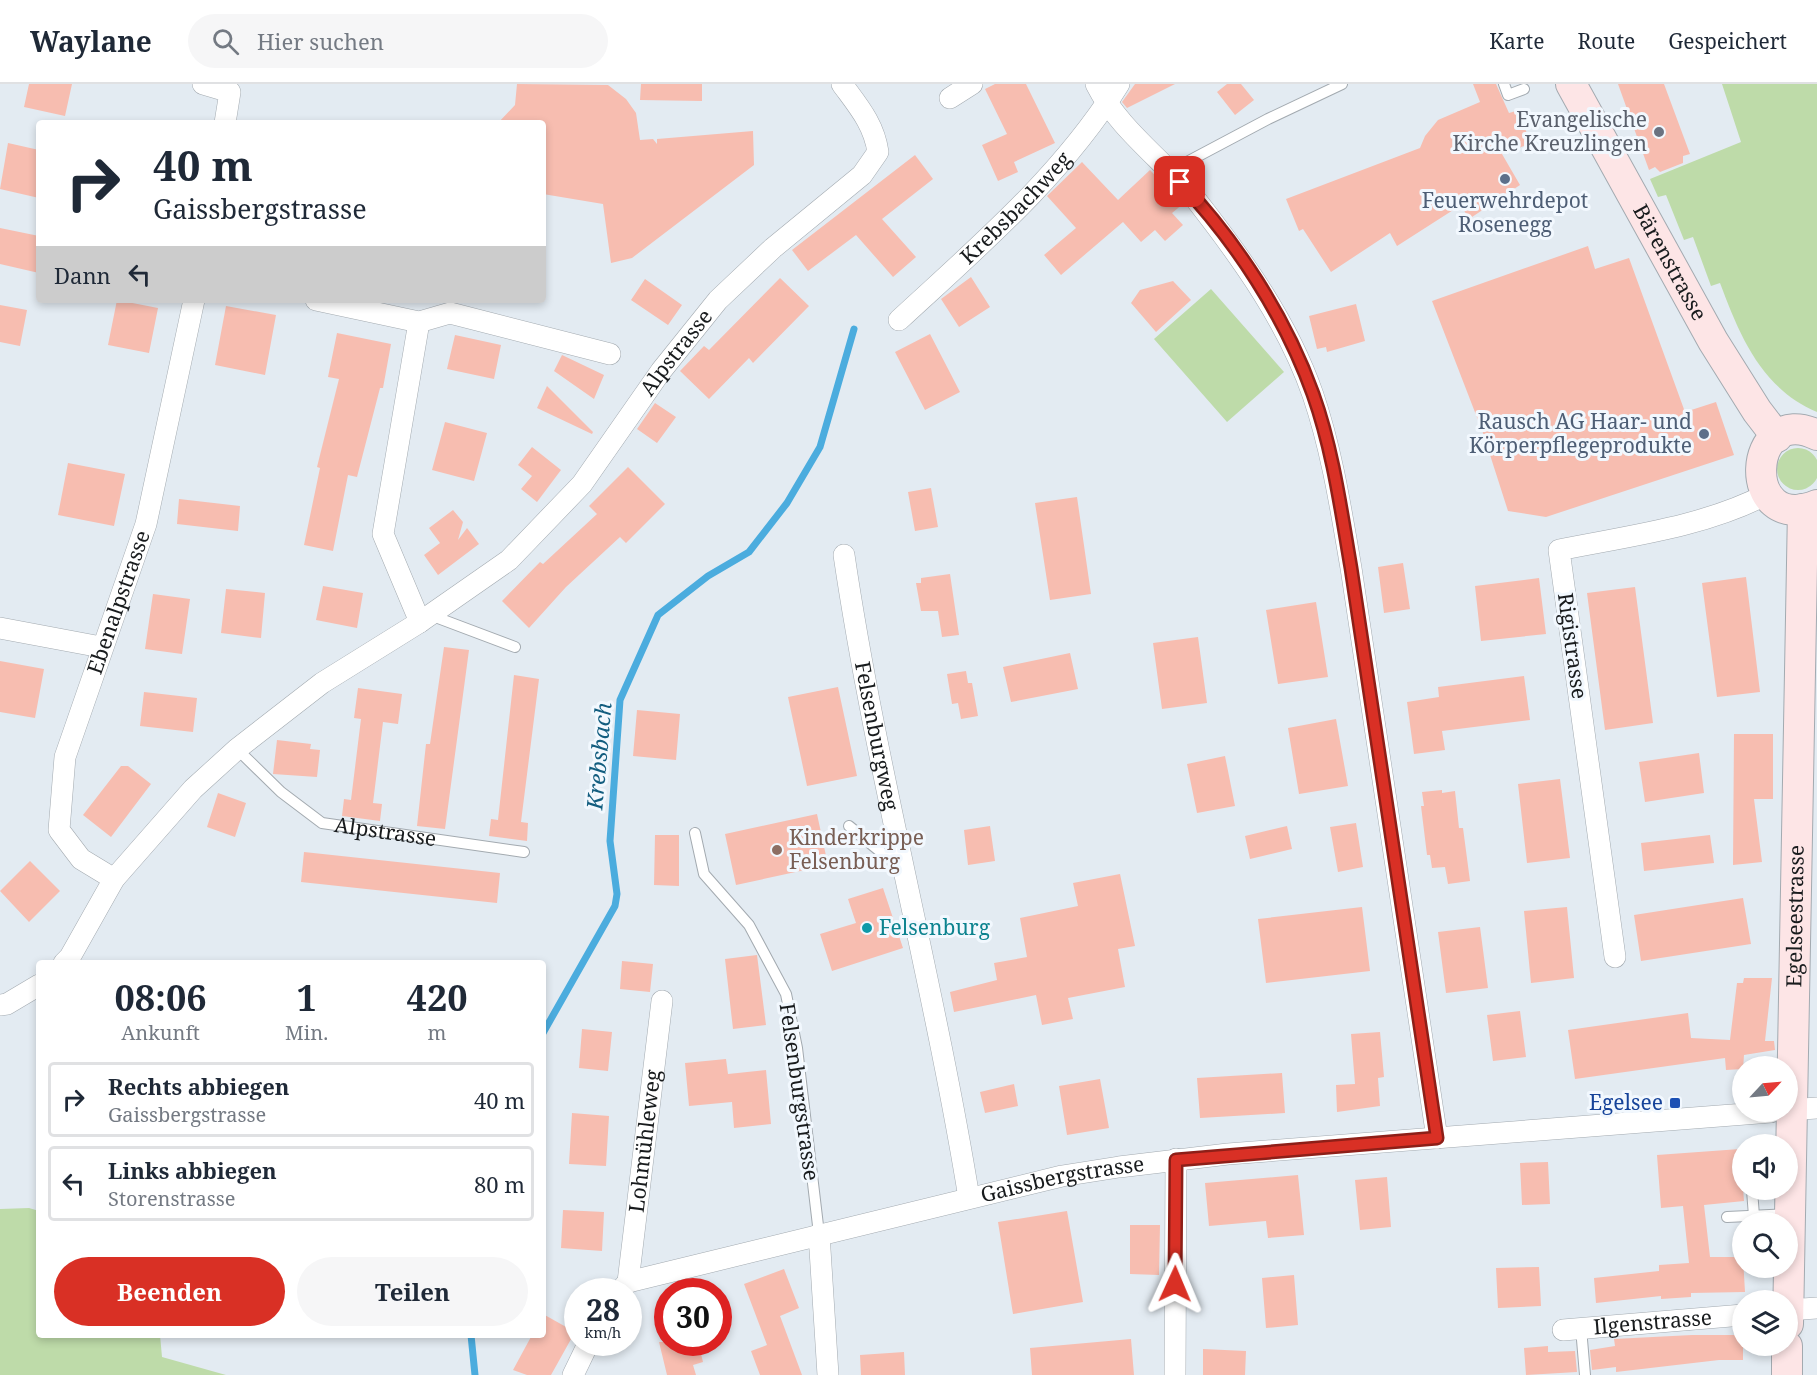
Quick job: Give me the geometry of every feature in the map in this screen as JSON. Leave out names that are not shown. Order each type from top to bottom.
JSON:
[{"type":"main road","name":"Bärenstrasse","points":[[1571,84],[1584,112],[1713,341],[1757,411],[1777,437]]},
{"type":"main road","points":[[1810,507],[1783,506],[1767,494],[1759,469],[1768,445],[1777,437],[1789,431],[1802,430],[1817,435]]},
{"type":"main road","name":"Egelseestrasse","points":[[1794,1056],[1810,507]]},
{"type":"main road","name":"Egelseestrasse","points":[[1791,1212],[1792,1122]]},
{"type":"main road","points":[[1787,1356],[1787,1375]]},
{"type":"street","points":[[203,84],[230,92],[225,120]]},
{"type":"street","name":"Alpstrasse","points":[[67,960],[114,879],[193,789],[237,749],[322,683],[425,619],[509,560],[582,484],[661,371],[718,300],[773,248],[862,175],[878,152],[876,135],[842,84]]},
{"type":"street","points":[[950,98],[972,84]]},
{"type":"street","points":[[1096,84],[1107,105],[1170,171],[1234,248],[1264,293],[1312,393],[1338,488],[1437,1138]]},
{"type":"street","name":"Krebsbachweg","points":[[899,320],[1025,202],[1068,155],[1107,105],[1119,84]]},
{"type":"street","name":"Ebenalpstrasse","points":[[114,879],[81,859],[59,830],[65,757],[101,647],[146,524],[193,303]]},
{"type":"street","points":[[330,303],[419,322],[450,313],[610,354]]},
{"type":"street","points":[[419,322],[383,534],[425,619]]},
{"type":"street","name":"Rigistrasse","points":[[1615,957],[1559,550],[1694,522],[1731,511],[1767,494]]},
{"type":"street","name":"Felsenburgweg","points":[[844,555],[902,862],[939,1030],[969,1198]]},
{"type":"street","points":[[0,628],[101,647]]},
{"type":"street","points":[[0,1005],[7,1004],[36,987]]},
{"type":"street","name":"Lohmühleweg","points":[[625,1278],[662,1000]]},
{"type":"street","name":"Gaissbergstrasse","points":[[642,1282],[819,1234],[1062,1176],[1176,1160],[1732,1115]]},
{"type":"street","points":[[1175,1375],[1176,1160]]},
{"type":"street","points":[[819,1234],[828,1375]]},
{"type":"street","points":[[1798,1309],[1817,1308]]},
{"type":"street","name":"Ilgenstrasse","points":[[1572,1329],[1732,1316]]},
{"type":"street","points":[[573,1375],[582,1356]]},
{"type":"lane","points":[[1170,171],[1268,119],[1342,84]]},
{"type":"lane","points":[[1504,84],[1508,96],[1524,88]]},
{"type":"lane","points":[[425,619],[515,647]]},
{"type":"lane","name":"Alpstrasse","points":[[237,749],[281,792],[322,823],[524,852]]},
{"type":"lane","points":[[849,826],[882,853],[902,862]]},
{"type":"lane","name":"Felsenburgstrasse","points":[[695,833],[704,874],[749,925],[786,994],[797,1048],[819,1234]]},
{"type":"lane","points":[[1727,1217],[1732,1217]]},
{"type":"lane","points":[[1572,1329],[1585,1375]]},
{"type":"green space","points":[[1722,84],[1817,84],[1817,412],[1798,402],[1767,375],[1745,341],[1720,283],[1711,286],[1693,237],[1684,240],[1666,195],[1658,197],[1650,179],[1741,142]]},
{"type":"green space","points":[[1211,289],[1284,372],[1227,422],[1154,339]]},
{"type":"green space","points":[[1798,448],[1806,449],[1818,461],[1818,477],[1813,484],[1806,489],[1798,490],[1790,489],[1783,484],[1778,477],[1777,469],[1778,461],[1783,454],[1790,449]]},
{"type":"green space","points":[[29,1208],[36,1210],[36,1338],[160,1338],[162,1357],[226,1375],[0,1375],[0,1209]]},
{"type":"building","points":[[29,84],[72,84],[65,116],[24,107]]},
{"type":"building","points":[[517,84],[608,85],[626,99],[636,113],[640,140],[653,139],[657,144],[657,139],[753,131],[754,165],[632,258],[611,263],[603,204],[546,194],[546,120],[501,120],[515,105]]},
{"type":"building","points":[[641,84],[702,84],[702,101],[640,100]]},
{"type":"building","points":[[995,84],[1026,84],[1055,143],[1014,162],[1018,172],[998,181],[982,145],[1007,134],[985,89]]},
{"type":"building","points":[[1135,84],[1175,84],[1127,108],[1122,102]]},
{"type":"building","points":[[1227,84],[1241,84],[1254,100],[1235,115],[1217,92]]},
{"type":"building","points":[[1473,84],[1496,84],[1509,113],[1516,111],[1532,143],[1502,154],[1520,185],[1469,219],[1461,205],[1397,246],[1390,233],[1331,272],[1303,229],[1299,231],[1286,199],[1420,148],[1425,136],[1438,120],[1480,102]]},
{"type":"building","name":"Evangelische Kirche Kreuzlingen","points":[[1618,84],[1664,84],[1690,154],[1683,156],[1683,163],[1660,172],[1655,167],[1649,170]]},
{"type":"building","points":[[8,143],[36,149],[36,197],[0,189]]},
{"type":"building","points":[[915,155],[933,179],[882,219],[916,257],[893,277],[856,235],[808,271],[792,250]]},
{"type":"building","points":[[1082,162],[1118,200],[1150,170],[1183,204],[1172,213],[1183,225],[1165,241],[1155,230],[1141,242],[1123,222],[1061,275],[1044,255],[1076,228],[1047,196]]},
{"type":"building","points":[[0,228],[36,235],[36,272],[0,264]]},
{"type":"building","points":[[1588,246],[1595,269],[1629,258],[1685,412],[1716,402],[1734,455],[1546,517],[1508,511],[1483,433],[1432,301]]},
{"type":"building","points":[[971,277],[990,307],[959,327],[941,299]]},
{"type":"building","points":[[780,278],[809,306],[753,363],[749,358],[709,399],[680,371],[704,346],[709,350]]},
{"type":"building","points":[[645,279],[682,305],[668,325],[631,300]]},
{"type":"building","points":[[1173,281],[1191,300],[1156,332],[1131,303],[1140,290]]},
{"type":"building","points":[[116,303],[132,303],[158,308],[149,353],[108,345]]},
{"type":"building","points":[[1356,304],[1365,341],[1327,352],[1326,347],[1317,349],[1309,316]]},
{"type":"building","points":[[0,305],[27,310],[20,346],[0,342]]},
{"type":"building","points":[[226,306],[276,315],[265,375],[215,365]]},
{"type":"building","points":[[337,333],[391,344],[383,388],[380,388],[357,477],[348,475],[333,551],[304,545],[320,468],[317,467],[339,379],[328,377]]},
{"type":"building","points":[[930,334],[960,392],[925,410],[895,352]]},
{"type":"building","points":[[455,335],[501,345],[494,379],[447,369]]},
{"type":"building","points":[[562,355],[604,375],[594,399],[554,371]]},
{"type":"building","points":[[547,386],[593,432],[592,434],[537,408]]},
{"type":"building","points":[[655,403],[676,417],[657,443],[637,429]]},
{"type":"building","points":[[445,422],[487,433],[474,481],[432,470]]},
{"type":"building","points":[[532,447],[561,470],[537,502],[521,489],[532,476],[518,465]]},
{"type":"building","points":[[68,463],[125,474],[114,526],[58,515]]},
{"type":"building","points":[[628,467],[665,504],[626,543],[620,537],[566,587],[529,628],[502,601],[540,562],[543,564],[597,514],[589,506]]},
{"type":"building","points":[[931,488],[938,527],[915,531],[908,492]]},
{"type":"building","points":[[1077,497],[1091,594],[1050,600],[1035,503]]},
{"type":"building","points":[[179,499],[240,506],[238,531],[177,524]]},
{"type":"building","points":[[453,510],[463,522],[458,540],[467,528],[479,544],[438,575],[424,555],[440,543],[429,528]]},
{"type":"building","points":[[1403,563],[1410,609],[1384,613],[1378,567]]},
{"type":"building","points":[[950,574],[959,635],[942,637],[938,611],[921,611],[916,583],[921,583],[921,578]]},
{"type":"building","points":[[1746,577],[1760,692],[1717,697],[1702,583]]},
{"type":"building","points":[[1539,578],[1546,634],[1481,641],[1475,586]]},
{"type":"building","points":[[323,586],[363,593],[357,628],[316,620]]},
{"type":"building","points":[[1635,587],[1653,723],[1605,730],[1587,593]]},
{"type":"building","points":[[226,589],[265,593],[261,638],[221,633]]},
{"type":"building","points":[[153,594],[190,599],[182,654],[145,649]]},
{"type":"building","points":[[1316,602],[1328,677],[1278,684],[1266,610]]},
{"type":"building","points":[[1198,637],[1207,703],[1162,709],[1153,643]]},
{"type":"building","points":[[444,647],[469,650],[445,829],[417,826],[426,744],[430,744]]},
{"type":"building","points":[[1070,653],[1078,689],[1011,702],[1003,667]]},
{"type":"building","points":[[0,661],[44,669],[35,718],[0,712]]},
{"type":"building","points":[[966,671],[968,683],[972,683],[978,716],[961,719],[958,703],[952,704],[947,674]]},
{"type":"building","points":[[514,675],[539,679],[521,822],[528,823],[527,841],[489,836],[491,819],[498,820]]},
{"type":"building","points":[[1524,676],[1530,720],[1442,731],[1445,750],[1414,754],[1407,702],[1439,697],[1438,687]]},
{"type":"building","points":[[838,687],[857,776],[807,786],[788,697]]},
{"type":"building","points":[[358,688],[402,694],[398,724],[383,722],[373,803],[382,804],[380,821],[342,816],[344,799],[351,800],[361,719],[354,718]]},
{"type":"building","points":[[144,692],[197,698],[193,732],[140,726]]},
{"type":"building","points":[[637,710],[680,714],[676,760],[633,756]]},
{"type":"building","points":[[1336,719],[1348,786],[1299,794],[1288,728]]},
{"type":"building","points":[[1734,734],[1773,734],[1773,799],[1754,799],[1762,862],[1733,865]]},
{"type":"building","points":[[277,740],[311,744],[310,749],[320,750],[317,777],[273,774]]},
{"type":"building","points":[[1699,753],[1704,793],[1645,802],[1639,762]]},
{"type":"building","points":[[1225,756],[1235,806],[1197,813],[1187,764]]},
{"type":"building","points":[[121,766],[128,766],[151,784],[111,837],[83,815]]},
{"type":"building","points":[[1560,779],[1570,858],[1527,863],[1518,784]]},
{"type":"building","points":[[1442,790],[1442,793],[1455,791],[1459,828],[1463,828],[1470,881],[1448,884],[1445,867],[1432,868],[1430,855],[1427,855],[1421,806],[1424,806],[1422,792]]},
{"type":"building","points":[[218,793],[246,803],[235,837],[207,827]]},
{"type":"building","name":"Kinderkrippe Felsenburg","points":[[817,814],[828,865],[736,885],[725,834]]},
{"type":"building","points":[[1356,823],[1363,867],[1338,872],[1330,827]]},
{"type":"building","points":[[990,826],[995,861],[968,865],[964,830]]},
{"type":"building","points":[[1287,826],[1292,849],[1250,859],[1245,836]]},
{"type":"building","points":[[655,835],[679,835],[679,886],[654,885]]},
{"type":"building","points":[[1710,835],[1714,863],[1644,871],[1641,843]]},
{"type":"building","points":[[304,852],[500,873],[497,903],[301,882]]},
{"type":"building","points":[[30,861],[60,891],[29,922],[0,891]]},
{"type":"building","points":[[1120,874],[1135,946],[1118,949],[1125,987],[1068,998],[1073,1019],[1042,1025],[1036,995],[954,1012],[950,992],[997,980],[994,963],[1027,957],[1020,918],[1078,906],[1073,883]]},
{"type":"building","name":"Felsenburg","points":[[883,888],[903,948],[832,971],[820,934],[856,923],[848,899]]},
{"type":"building","points":[[1743,898],[1751,944],[1641,961],[1634,915]]},
{"type":"building","points":[[1362,907],[1370,971],[1266,983],[1258,919]]},
{"type":"building","points":[[1567,907],[1574,978],[1531,983],[1524,911]]},
{"type":"building","points":[[1480,927],[1488,988],[1446,993],[1438,932]]},
{"type":"building","points":[[757,955],[766,1025],[733,1029],[725,959]]},
{"type":"building","points":[[622,961],[653,964],[650,992],[620,989]]},
{"type":"building","points":[[1744,978],[1772,978],[1765,1041],[1774,1041],[1775,1050],[1732,1056],[1732,1070],[1726,1070],[1725,1058],[1575,1079],[1568,1030],[1688,1013],[1691,1038],[1730,1040],[1737,983],[1743,983]]},
{"type":"building","points":[[1520,1011],[1526,1057],[1493,1061],[1487,1015]]},
{"type":"building","points":[[582,1029],[612,1032],[608,1071],[579,1068]]},
{"type":"building","points":[[1380,1032],[1384,1077],[1378,1078],[1380,1106],[1337,1112],[1336,1085],[1355,1084],[1351,1034]]},
{"type":"building","points":[[726,1059],[728,1074],[766,1070],[771,1124],[734,1128],[732,1102],[689,1106],[685,1063]]},
{"type":"building","points":[[1282,1073],[1285,1113],[1200,1118],[1197,1078]]},
{"type":"building","points":[[1100,1079],[1109,1128],[1067,1135],[1059,1086]]},
{"type":"building","points":[[1014,1084],[1018,1106],[985,1113],[980,1092]]},
{"type":"building","points":[[572,1113],[609,1116],[606,1166],[569,1164]]},
{"type":"building","points":[[1732,1150],[1732,1200],[1744,1201],[1704,1205],[1710,1257],[1732,1257],[1732,1278],[1744,1278],[1745,1290],[1691,1293],[1691,1297],[1661,1299],[1661,1296],[1596,1303],[1594,1278],[1659,1271],[1659,1265],[1689,1263],[1683,1206],[1661,1208],[1657,1155]]},
{"type":"building","points":[[1548,1162],[1550,1204],[1522,1205],[1520,1163]]},
{"type":"building","points":[[1298,1175],[1304,1235],[1268,1238],[1266,1221],[1209,1226],[1205,1183]]},
{"type":"building","points":[[1387,1177],[1391,1227],[1360,1230],[1355,1180]]},
{"type":"building","points":[[563,1210],[604,1212],[602,1251],[561,1248]]},
{"type":"building","points":[[1067,1211],[1083,1302],[1013,1314],[998,1222]]},
{"type":"building","points":[[1130,1225],[1160,1225],[1159,1275],[1130,1274]]},
{"type":"building","points":[[1539,1267],[1541,1306],[1498,1308],[1496,1268]]},
{"type":"building","points":[[784,1269],[799,1308],[780,1316],[802,1375],[760,1375],[751,1351],[767,1345],[744,1284]]},
{"type":"building","points":[[1294,1275],[1298,1325],[1266,1328],[1262,1278]]},
{"type":"building","points":[[546,1316],[564,1326],[564,1352],[551,1375],[527,1375],[513,1370],[530,1338],[546,1338]]},
{"type":"building","points":[[1732,1335],[1732,1356],[1743,1356],[1743,1360],[1719,1360],[1616,1372],[1616,1367],[1592,1370],[1590,1350],[1615,1346],[1614,1339]]},
{"type":"building","points":[[1131,1339],[1134,1375],[1032,1375],[1030,1348]]},
{"type":"building","points":[[1548,1346],[1548,1352],[1575,1351],[1577,1372],[1526,1375],[1524,1348]]},
{"type":"building","points":[[1203,1349],[1246,1351],[1245,1375],[1203,1375]]},
{"type":"building","points":[[904,1352],[905,1375],[861,1375],[860,1355]]},
{"type":"building","points":[[662,1356],[702,1356],[703,1362],[693,1365],[696,1375],[667,1375]]},
{"type":"waterway","name":"Krebsbach","points":[[546,1028],[615,906],[617,894],[610,841],[620,700],[658,615],[708,576],[749,552],[787,503],[820,447],[854,329]]},
{"type":"waterway","name":"Krebsbach","points":[[471,1338],[475,1375]]},
{"type":"place","name":"Evangelische Kirche Kreuzlingen","points":[[1659,132]]},
{"type":"place","name":"Feuerwehrdepot Rosenegg","points":[[1505,179]]},
{"type":"place","name":"Rausch AG Haar- und Körperpflegeprodukte","points":[[1704,434]]},
{"type":"place","name":"Kinderkrippe Felsenburg","points":[[777,850]]},
{"type":"place","name":"Felsenburg","points":[[867,928]]},
{"type":"place","name":"Egelsee","points":[[1675,1103]]},
{"type":"route","points":[[1175,1284],[1176,1160],[1437,1138],[1351,568],[1338,488],[1325,435],[1312,393],[1292,347],[1264,293],[1234,248],[1180,182]]}]
